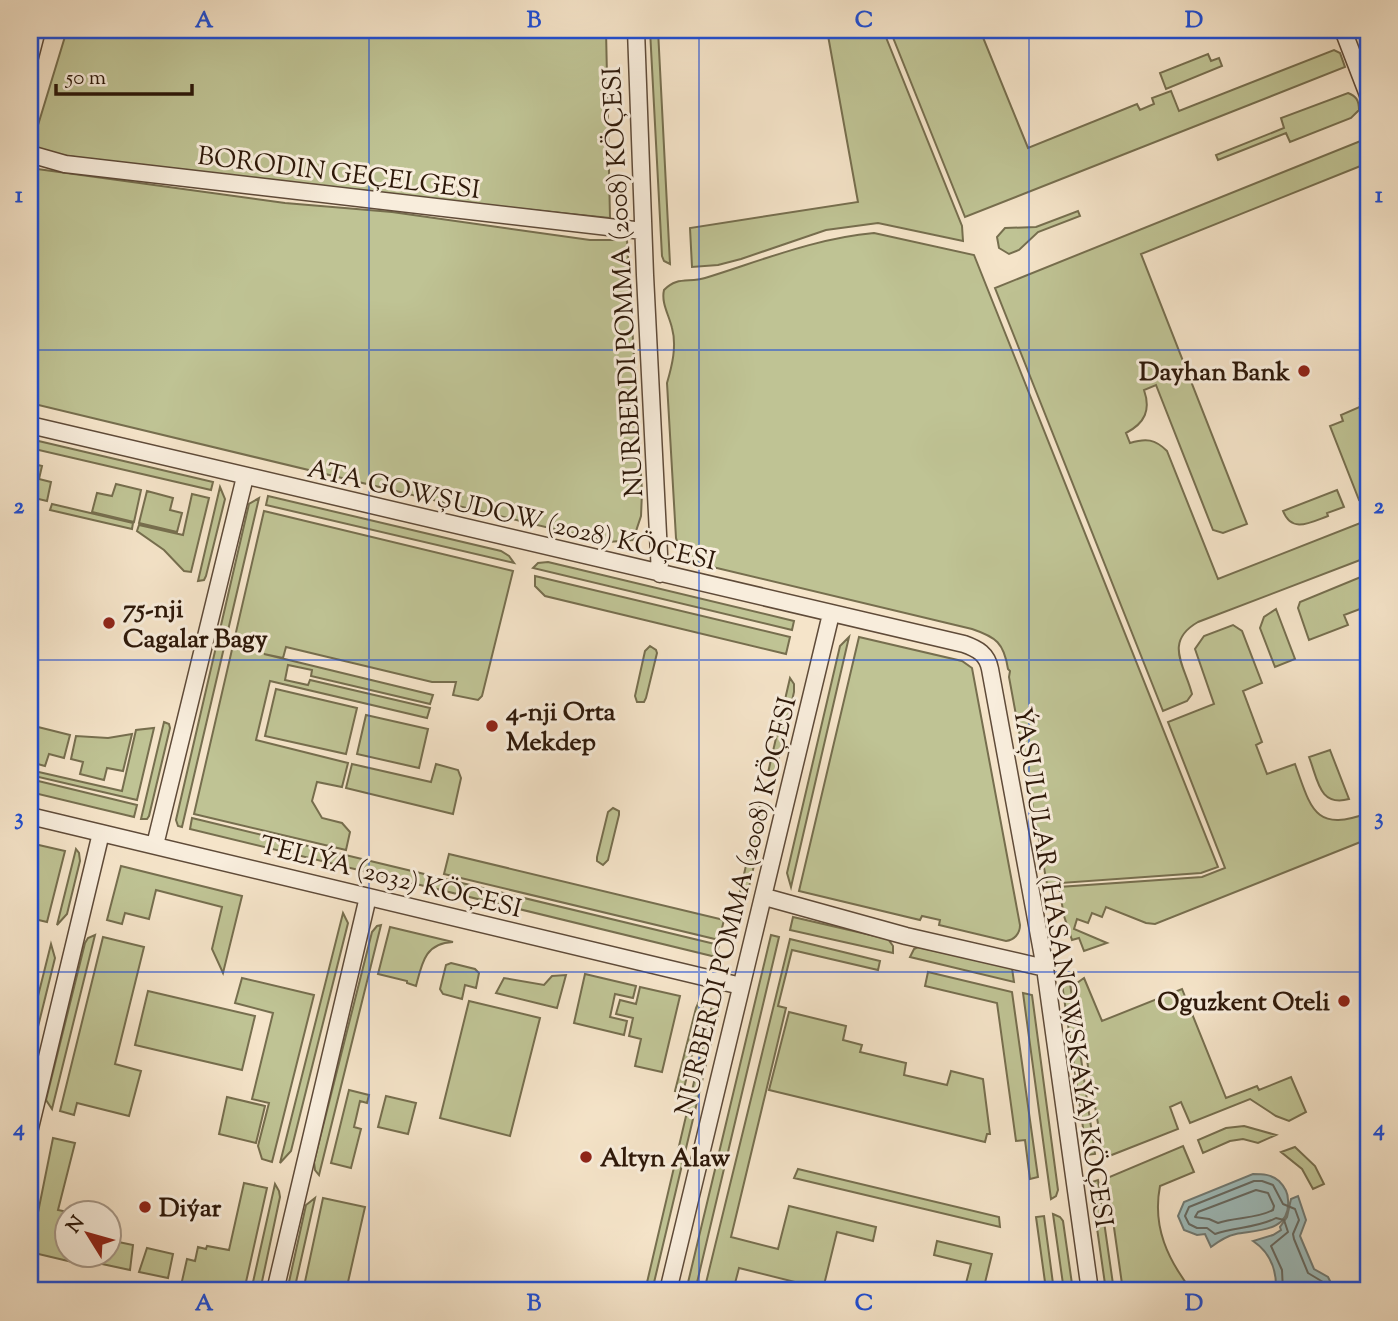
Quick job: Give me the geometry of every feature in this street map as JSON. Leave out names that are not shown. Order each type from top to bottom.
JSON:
[{"type":"street","points":[[30,57],[37,30]]},
{"type":"street","name":"NURBERDI POMMA (2008) KÖÇESI","points":[[636,30],[660,574]]},
{"type":"street","points":[[1343,30],[1368,95]]},
{"type":"street","name":"BORODIN GEÇELGESI","points":[[30,154],[65,164],[643,231]]},
{"type":"street","name":"ATA GOWŞUDOW (2028) KÖÇESI","points":[[30,425],[964,644],[982,652]]},
{"type":"street","points":[[155,845],[245,477]]},
{"type":"street","name":"NURBERDI POMMA (2008) KÖÇESI","points":[[668,1291],[831,614]]},
{"type":"street","name":"ÝAŞULULAR (HASANOWSKAÝA) KÖÇESI","points":[[982,652],[988,659],[990,669],[1045,968],[1090,1291]]},
{"type":"street","name":"TELIÝA (2032) KÖÇESI","points":[[30,816],[741,986]]},
{"type":"street","points":[[30,1128],[102,833]]},
{"type":"street","points":[[275,1291],[368,897]]},
{"type":"street","points":[[765,897],[906,936],[1045,968]]},
{"type":"green space","points":[[67,30],[606,30],[610,218],[214,177],[61,155],[31,148]]},
{"type":"green space","points":[[650,30],[658,30],[670,264],[664,261],[662,256]]},
{"type":"green space","points":[[827,30],[883,30],[962,226],[963,241],[878,223],[826,230],[741,259],[718,265],[692,267],[690,228],[858,202]]},
{"type":"green space","points":[[890,30],[980,30],[1028,148],[1137,104],[1140,110],[1154,104],[1152,98],[1171,91],[1179,111],[1334,50],[1340,53],[1345,67],[965,217]]},
{"type":"green space","points":[[1208,54],[1211,61],[1219,58],[1222,66],[1166,89],[1160,73]]},
{"type":"green space","points":[[1348,93],[1356,99],[1359,107],[1351,118],[1290,142],[1286,133],[1218,160],[1216,155],[1284,128],[1281,118]]},
{"type":"green space","points":[[1368,138],[1368,163],[1141,254],[1247,524],[1223,533],[1213,530],[1156,385],[1144,390],[1147,404],[1145,415],[1138,425],[1126,433],[1130,443],[1150,441],[1167,451],[1218,579],[1368,520],[1368,557],[1198,622],[1187,630],[1181,638],[1179,655],[1192,694],[1187,701],[1163,711],[995,288]]},
{"type":"green space","points":[[30,168],[285,203],[392,212],[590,240],[627,240],[642,492],[641,516],[633,540],[608,542],[30,403]]},
{"type":"green space","points":[[1078,211],[1080,216],[1038,232],[1019,250],[1009,254],[999,248],[997,237],[1005,228],[1036,227]]},
{"type":"green space","points":[[874,233],[974,255],[1218,867],[1201,873],[1047,884],[1010,671],[998,642],[972,629],[700,564],[681,552],[676,538],[667,383],[674,342],[664,304],[664,290],[678,281],[705,278],[810,245]]},
{"type":"green space","points":[[1368,396],[1368,496],[1359,500],[1330,426],[1343,421],[1341,415],[1362,406],[1360,399]]},
{"type":"green space","points":[[30,439],[213,482],[211,490],[30,448]]},
{"type":"green space","points":[[30,463],[42,466],[39,479],[51,482],[47,501],[30,497]]},
{"type":"green space","points":[[116,484],[141,490],[134,522],[92,512],[97,493],[112,496]]},
{"type":"green space","points":[[220,487],[225,499],[206,576],[204,580],[198,581]]},
{"type":"green space","points":[[1337,490],[1344,507],[1327,513],[1328,516],[1297,524],[1291,522],[1283,511]]},
{"type":"green space","points":[[147,491],[173,498],[170,510],[182,513],[177,532],[139,523]]},
{"type":"green space","points":[[192,494],[209,498],[191,572],[184,571],[164,550],[137,531],[139,525],[183,535]]},
{"type":"green space","points":[[268,496],[501,551],[514,563],[266,505]]},
{"type":"green space","points":[[259,498],[182,827],[178,826],[176,820],[249,504]]},
{"type":"green space","points":[[52,504],[133,523],[132,529],[50,510]]},
{"type":"green space","points":[[264,511],[513,571],[482,696],[478,700],[453,695],[456,682],[432,682],[286,647],[283,658],[264,654],[433,695],[430,704],[311,676],[312,670],[288,665],[285,680],[308,685],[310,680],[430,708],[427,718],[270,681],[256,740],[348,763],[342,787],[317,782],[312,801],[322,818],[342,823],[350,832],[346,850],[194,814]]},
{"type":"green space","points":[[548,562],[794,621],[792,630],[533,568],[538,563]]},
{"type":"green space","points":[[1368,574],[1368,606],[1344,615],[1348,625],[1309,640],[1298,608],[1300,602]]},
{"type":"green space","points":[[535,576],[790,637],[786,654],[545,596],[535,586]]},
{"type":"green space","points":[[1276,609],[1295,659],[1275,667],[1260,628],[1264,617]]},
{"type":"green space","points":[[1233,625],[1242,631],[1262,683],[1243,691],[1262,742],[1256,745],[1267,774],[1295,764],[1311,804],[1325,818],[1336,820],[1368,813],[1368,839],[1155,924],[1106,907],[1102,917],[1092,913],[1088,923],[1077,919],[1074,929],[1107,943],[1084,951],[1079,938],[1072,940],[1059,887],[1202,877],[1225,868],[1168,722],[1214,704],[1195,649],[1204,636]]},
{"type":"green space","points":[[849,637],[791,887],[787,873],[840,646]]},
{"type":"green space","points":[[859,637],[962,661],[972,668],[1020,925],[1018,934],[1012,939],[1006,941],[939,925],[940,920],[922,916],[920,920],[799,891]]},
{"type":"green space","points":[[650,646],[657,653],[646,698],[644,702],[637,702],[635,696],[645,651]]},
{"type":"green space","points":[[790,678],[794,684],[794,692],[774,779],[767,777]]},
{"type":"green space","points":[[276,689],[357,708],[346,754],[265,736]]},
{"type":"green space","points":[[366,715],[428,729],[419,768],[357,754]]},
{"type":"green space","points":[[164,722],[169,724],[170,728],[149,816],[147,819],[141,819]]},
{"type":"green space","points":[[30,725],[70,735],[64,758],[49,754],[45,766],[30,762]]},
{"type":"green space","points":[[154,728],[137,800],[30,775],[30,770],[122,791],[136,730]]},
{"type":"green space","points":[[132,734],[123,771],[107,768],[104,780],[80,774],[83,762],[71,759],[76,736],[108,738]]},
{"type":"green space","points":[[1330,750],[1349,799],[1331,799],[1318,783],[1309,757]]},
{"type":"green space","points":[[352,764],[431,782],[436,764],[458,770],[461,778],[453,814],[346,788]]},
{"type":"green space","points":[[30,779],[137,805],[134,817],[30,792]]},
{"type":"green space","points":[[761,801],[768,803],[750,883],[746,894],[738,900]]},
{"type":"green space","points":[[613,808],[619,811],[619,815],[608,860],[603,865],[597,861],[597,857],[608,812]]},
{"type":"green space","points":[[192,818],[719,945],[716,957],[190,829]]},
{"type":"green space","points":[[30,843],[65,851],[47,922],[30,918]]},
{"type":"green space","points":[[76,849],[80,861],[67,914],[57,925]]},
{"type":"green space","points":[[449,854],[724,920],[719,940],[444,874]]},
{"type":"green space","points":[[121,866],[242,896],[223,973],[212,949],[222,907],[156,890],[149,919],[125,913],[122,924],[107,920]]},
{"type":"green space","points":[[343,913],[348,923],[291,1151],[280,1163]]},
{"type":"green space","points":[[793,917],[888,939],[893,946],[893,953],[790,930]]},
{"type":"green space","points":[[381,925],[319,1175],[314,1162],[372,932]]},
{"type":"green space","points":[[390,927],[453,942],[444,943],[431,950],[423,962],[416,986],[378,974]]},
{"type":"green space","points":[[95,935],[52,1109],[46,1100],[85,943]]},
{"type":"green space","points":[[771,935],[779,937],[695,1291],[686,1291]]},
{"type":"green space","points":[[103,937],[144,947],[115,1064],[141,1071],[129,1116],[77,1103],[74,1115],[60,1111]]},
{"type":"green space","points":[[790,939],[880,961],[878,970],[792,950],[778,1006],[786,1008],[731,1237],[778,1249],[789,1206],[876,1227],[873,1241],[837,1232],[823,1289],[739,1268],[733,1291],[704,1291]]},
{"type":"green space","points":[[51,944],[55,958],[30,1059],[30,1028]]},
{"type":"green space","points":[[918,947],[1012,968],[1014,982],[910,957]]},
{"type":"green space","points":[[451,963],[475,969],[479,973],[476,988],[465,985],[462,999],[443,994],[440,989],[446,965]]},
{"type":"green space","points":[[928,972],[1012,992],[1038,1177],[1030,1179],[1025,1140],[1016,1141],[997,1003],[925,986]]},
{"type":"green space","points":[[585,974],[636,986],[633,998],[615,994],[610,1017],[627,1021],[624,1035],[574,1023]]},
{"type":"green space","points":[[566,975],[557,1008],[496,993],[504,978],[544,985],[552,976]]},
{"type":"green space","points":[[242,978],[314,995],[272,1162],[262,1159],[258,1146],[269,1103],[252,1099],[273,1013],[235,1003]]},
{"type":"green space","points":[[1084,978],[1102,1021],[1182,989],[1226,1098],[1257,1086],[1259,1090],[1291,1077],[1306,1112],[1289,1121],[1250,1099],[1190,1123],[1181,1102],[1170,1107],[1178,1129],[1104,1158],[1078,1009],[1077,983]]},
{"type":"green space","points":[[1070,983],[1095,1154],[1087,1155],[1062,984]]},
{"type":"green space","points":[[640,987],[680,996],[662,1072],[635,1066],[641,1039],[629,1036],[633,1018],[616,1014],[620,1000],[636,1004]]},
{"type":"green space","points":[[148,991],[255,1016],[242,1070],[135,1045]]},
{"type":"green space","points":[[1023,993],[1032,995],[1058,1190],[1056,1196],[1051,1199]]},
{"type":"green space","points":[[705,997],[683,1093],[675,1091],[696,1008],[700,999]]},
{"type":"green space","points":[[469,1001],[540,1018],[510,1136],[440,1118]]},
{"type":"green space","points":[[713,1001],[718,1006],[718,1014],[652,1291],[645,1291]]},
{"type":"green space","points":[[789,1012],[846,1026],[843,1040],[862,1045],[860,1052],[906,1063],[904,1075],[947,1085],[951,1071],[983,1079],[990,1134],[987,1134],[985,1142],[769,1090]]},
{"type":"green space","points":[[349,1090],[369,1095],[367,1103],[360,1101],[354,1127],[361,1129],[351,1168],[331,1163]]},
{"type":"green space","points":[[386,1096],[416,1103],[408,1134],[378,1127]]},
{"type":"green space","points":[[227,1097],[265,1106],[256,1143],[219,1134]]},
{"type":"green space","points":[[1244,1126],[1276,1135],[1258,1143],[1243,1139],[1230,1141],[1203,1153],[1198,1140],[1226,1128]]},
{"type":"green space","points":[[53,1138],[75,1143],[61,1198],[52,1198],[52,1257],[30,1252]]},
{"type":"green space","points":[[1183,1146],[1194,1172],[1160,1186],[1158,1215],[1169,1255],[1192,1291],[1123,1291],[1107,1178]]},
{"type":"green space","points":[[1295,1147],[1315,1166],[1324,1184],[1313,1189],[1302,1169],[1281,1152]]},
{"type":"green space","points":[[798,1169],[999,1217],[1000,1227],[794,1178]]},
{"type":"green space","points":[[1098,1180],[1114,1291],[1106,1291],[1091,1186],[1092,1182]]},
{"type":"green space","points":[[244,1183],[267,1188],[244,1291],[180,1290],[187,1259],[195,1261],[198,1247],[229,1250]]},
{"type":"green space","points":[[275,1184],[280,1197],[260,1291],[251,1291]]},
{"type":"green space","points":[[315,1198],[294,1291],[287,1291],[306,1205]]},
{"type":"green space","points":[[323,1198],[365,1207],[346,1291],[303,1291]]},
{"type":"green space","points":[[1053,1214],[1063,1221],[1073,1291],[1064,1291]]},
{"type":"green space","points":[[1044,1216],[1054,1291],[1043,1291],[1045,1282],[1036,1217]]},
{"type":"green space","points":[[937,1241],[992,1254],[983,1291],[964,1291],[971,1264],[934,1255]]},
{"type":"green space","points":[[122,1243],[133,1245],[130,1270],[121,1268]]},
{"type":"green space","points":[[147,1248],[173,1254],[168,1278],[139,1272]]},
{"type":"water","points":[[1253,1174],[1273,1177],[1285,1190],[1288,1197],[1287,1210],[1278,1224],[1229,1236],[1211,1247],[1205,1234],[1197,1235],[1184,1230],[1178,1216],[1184,1202]]},
{"type":"water","points":[[1298,1196],[1306,1220],[1300,1236],[1314,1269],[1328,1277],[1335,1291],[1276,1291],[1272,1263],[1253,1241],[1281,1230],[1291,1199]]},
{"type":"place","name":"Dayhan Bank","points":[[1304,371]]},
{"type":"place","name":"75-nji Cagalar Bagy","points":[[109,623]]},
{"type":"place","name":"4-nji Orta Mekdep","points":[[492,726]]},
{"type":"place","name":"Oguzkent Oteli","points":[[1344,1001]]},
{"type":"place","name":"Altyn Alaw","points":[[586,1157]]},
{"type":"place","name":"Diýar","points":[[145,1207]]}]
